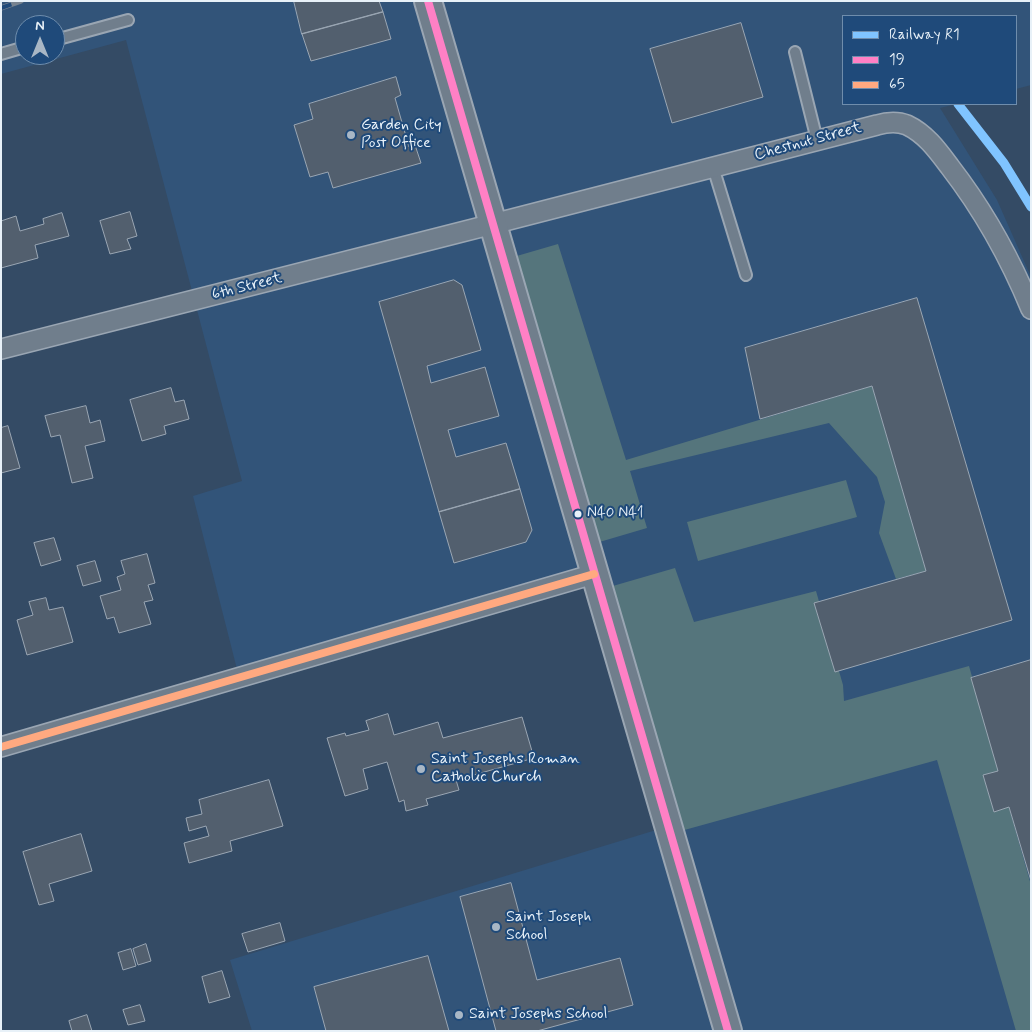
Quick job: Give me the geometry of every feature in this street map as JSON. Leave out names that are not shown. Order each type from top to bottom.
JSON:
[{"type":"main road","points":[[428,1],[728,1031]]},
{"type":"street","name":"Chestnut Street","points":[[493,224],[817,140],[891,122],[902,123],[920,133],[944,159],[982,212],[1005,252],[1031,309]]},
{"type":"street","name":"6th Street","points":[[1,349],[493,224]]},
{"type":"street","points":[[1,748],[594,574]]},
{"type":"lane","points":[[65,37],[128,20]]},
{"type":"lane","points":[[1,54],[15,50]]},
{"type":"lane","points":[[795,52],[817,140]]},
{"type":"lane","points":[[713,167],[746,275]]},
{"type":"shaded area","points":[[1,1],[1031,1],[1031,85],[1017,89],[1017,15],[842,15],[842,105],[952,105],[940,108],[997,200],[1031,277],[1031,1031],[252,1031],[230,960],[666,827],[591,578],[240,681],[193,496],[242,481],[126,40],[65,57],[65,15],[15,15],[15,65],[34,65],[1,74]]},
{"type":"green space","points":[[558,244],[626,460],[872,386],[926,571],[896,579],[879,533],[885,502],[877,477],[829,423],[630,471],[647,528],[586,546],[503,260]]},
{"type":"green space","points":[[846,480],[857,517],[698,561],[687,522]]},
{"type":"green space","points":[[675,568],[694,622],[816,591],[843,685],[844,701],[969,666],[1031,885],[1031,1031],[1016,1031],[937,760],[670,834],[599,590]]},
{"type":"building","points":[[294,1],[379,1],[383,12],[302,34]]},
{"type":"building","points":[[383,12],[391,39],[311,61],[302,34]]},
{"type":"building","points":[[741,23],[763,97],[672,123],[650,49]]},
{"type":"building","name":"Garden City Post Office","points":[[396,77],[401,95],[395,98],[409,147],[415,145],[421,163],[333,188],[328,172],[310,177],[294,125],[313,119],[309,104]]},
{"type":"building","points":[[130,212],[137,236],[127,239],[131,249],[110,254],[100,221]]},
{"type":"building","points":[[62,213],[69,236],[35,245],[38,258],[1,268],[1,221],[16,216],[20,231],[44,224],[43,219]]},
{"type":"building","points":[[454,280],[462,285],[481,350],[427,366],[431,383],[485,367],[499,416],[448,430],[456,457],[506,443],[520,489],[439,512],[379,302]]},
{"type":"building","points":[[917,298],[1012,620],[835,672],[814,603],[926,571],[872,386],[760,419],[745,348]]},
{"type":"building","points":[[171,388],[175,402],[184,400],[189,419],[164,426],[166,434],[142,441],[130,400]]},
{"type":"building","points":[[86,406],[90,423],[100,420],[105,441],[85,446],[93,478],[72,483],[60,435],[51,437],[45,416]]},
{"type":"building","points":[[8,426],[20,468],[1,473],[1,428]]},
{"type":"building","points":[[520,489],[532,530],[526,542],[454,563],[439,512]]},
{"type":"building","points":[[54,538],[61,560],[41,566],[34,543]]},
{"type":"building","points":[[147,554],[155,583],[148,585],[153,600],[144,602],[151,624],[119,633],[114,617],[107,619],[100,596],[121,590],[117,577],[125,574],[121,561]]},
{"type":"building","points":[[95,561],[101,581],[83,586],[77,566]]},
{"type":"building","points":[[46,598],[49,610],[63,607],[73,642],[27,655],[17,620],[33,615],[29,602]]},
{"type":"building","points":[[1031,660],[1031,881],[1009,807],[994,812],[983,775],[998,771],[971,678]]},
{"type":"building","points":[[388,714],[394,735],[438,722],[443,738],[522,717],[534,758],[456,780],[459,790],[426,799],[428,805],[406,811],[404,800],[399,802],[387,762],[363,769],[368,789],[345,796],[327,738],[345,733],[346,736],[369,730],[366,721]]},
{"type":"building","points":[[269,780],[283,826],[230,841],[232,851],[189,863],[184,843],[209,836],[206,826],[189,831],[186,818],[202,814],[199,800]]},
{"type":"building","points":[[81,834],[92,871],[49,884],[54,901],[39,905],[23,852]]},
{"type":"building","name":"Saint Joseph School","points":[[511,883],[537,980],[620,958],[633,1005],[537,1031],[496,1031],[460,897]]},
{"type":"building","points":[[280,923],[285,941],[248,952],[242,934]]},
{"type":"building","points":[[146,944],[151,961],[138,965],[133,949]]},
{"type":"building","points":[[131,949],[136,966],[123,970],[118,953]]},
{"type":"building","points":[[428,956],[449,1031],[326,1031],[314,987]]},
{"type":"building","points":[[222,971],[230,997],[209,1003],[202,977]]},
{"type":"building","points":[[140,1005],[145,1021],[128,1025],[123,1010]]},
{"type":"building","points":[[87,1015],[92,1031],[72,1031],[69,1021]]},
{"type":"railway","points":[[1,8],[21,1]]},
{"type":"rail line","name":"R1","points":[[959,105],[1004,163],[1031,207]]},
{"type":"transit line","name":"19","points":[[428,1],[728,1031]]},
{"type":"transit line","name":"65","points":[[1,747],[594,574]]},
{"type":"place","name":"Garden City Post Office","points":[[351,135]]},
{"type":"place","name":"N40 N41","points":[[578,514]]},
{"type":"place","name":"Saint Josephs Roman Catholic Church","points":[[421,769]]},
{"type":"place","name":"Saint Joseph School","points":[[496,927]]},
{"type":"place","name":"Saint Josephs School","points":[[459,1015]]}]
